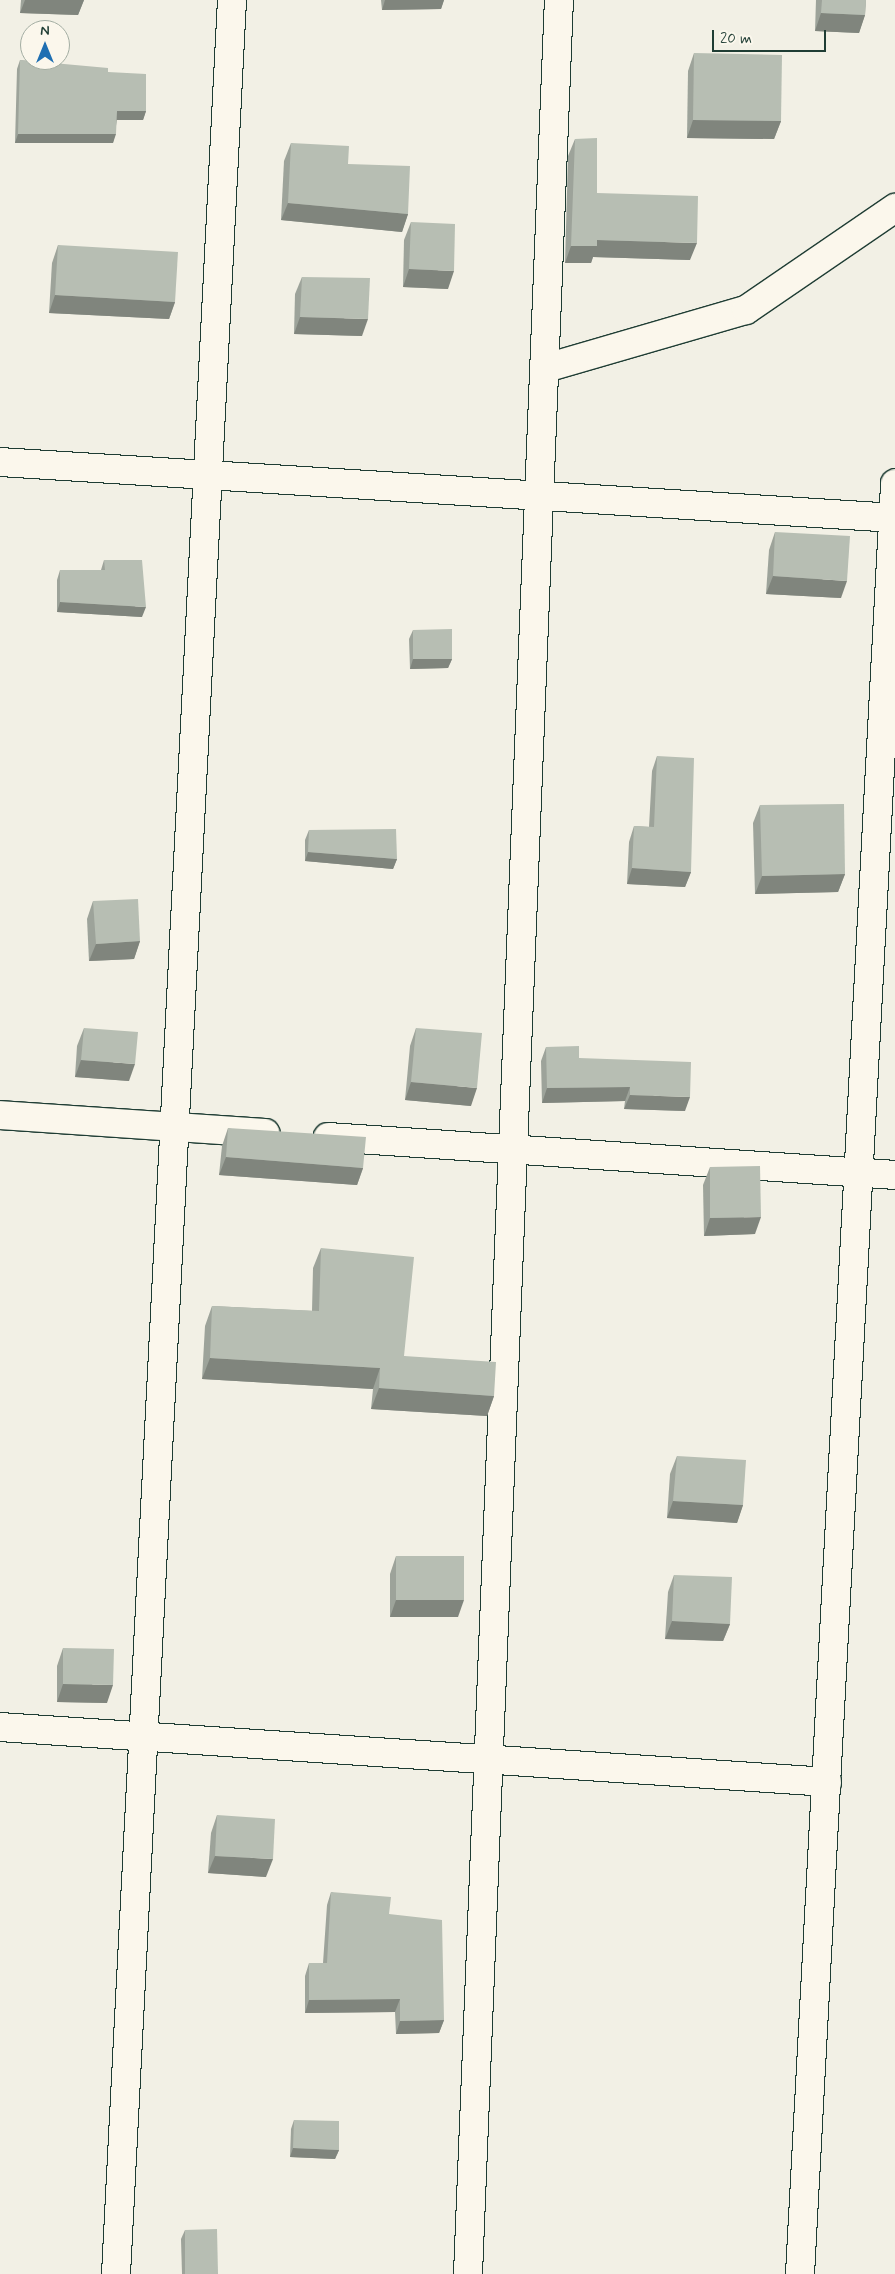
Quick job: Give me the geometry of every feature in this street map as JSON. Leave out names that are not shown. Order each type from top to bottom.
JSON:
[{"type":"street","points":[[116,2274],[232,0]]},
{"type":"street","points":[[468,2274],[546,368],[559,0]]},
{"type":"street","points":[[546,368],[746,310],[895,208]]},
{"type":"street","points":[[0,462],[894,518]]},
{"type":"street","points":[[800,2274],[895,484]]},
{"type":"street","points":[[0,1115],[895,1175]]},
{"type":"street","points":[[0,1727],[827,1782]]},
{"type":"building","points":[[822,0],[866,0],[865,15],[821,13]]},
{"type":"building","points":[[694,53],[782,55],[781,121],[693,120]]},
{"type":"building","points":[[20,60],[20,70],[70,70],[70,65],[108,68],[108,72],[146,74],[146,111],[117,111],[116,134],[18,134]]},
{"type":"building","points":[[597,138],[597,193],[698,196],[697,243],[597,240],[597,246],[571,246],[575,139]]},
{"type":"building","points":[[291,143],[349,146],[348,164],[410,166],[408,214],[288,203]]},
{"type":"building","points":[[411,222],[455,224],[454,271],[409,269]]},
{"type":"building","points":[[58,245],[178,252],[175,302],[55,295]]},
{"type":"building","points":[[302,277],[370,278],[368,319],[300,317]]},
{"type":"building","points":[[775,532],[850,536],[847,581],[773,576]]},
{"type":"building","points":[[104,560],[142,560],[146,607],[60,602],[60,570],[105,570]]},
{"type":"building","points":[[452,629],[452,659],[413,659],[413,630]]},
{"type":"building","points":[[657,756],[694,758],[691,872],[632,868],[634,826],[654,827]]},
{"type":"building","points":[[844,804],[845,874],[762,876],[760,805]]},
{"type":"building","points":[[396,829],[397,859],[308,852],[309,830]]},
{"type":"building","points":[[138,899],[140,941],[96,944],[93,901]]},
{"type":"building","points":[[84,1028],[138,1032],[135,1064],[81,1060]]},
{"type":"building","points":[[416,1028],[482,1033],[477,1088],[411,1082]]},
{"type":"building","points":[[579,1046],[579,1058],[691,1062],[690,1097],[630,1095],[630,1087],[547,1088],[546,1047]]},
{"type":"building","points":[[228,1128],[366,1137],[363,1168],[226,1157]]},
{"type":"building","points":[[760,1166],[761,1217],[710,1218],[710,1167]]},
{"type":"building","points":[[321,1248],[414,1257],[404,1356],[496,1362],[494,1396],[379,1388],[380,1368],[210,1358],[212,1306],[319,1311]]},
{"type":"building","points":[[677,1456],[746,1460],[743,1505],[673,1501]]},
{"type":"building","points":[[396,1556],[464,1556],[464,1600],[396,1600]]},
{"type":"building","points":[[674,1575],[732,1577],[730,1624],[672,1621]]},
{"type":"building","points":[[63,1648],[114,1649],[113,1685],[63,1684]]},
{"type":"building","points":[[217,1815],[275,1819],[273,1859],[215,1856]]},
{"type":"building","points":[[331,1892],[391,1897],[389,1914],[442,1920],[444,2020],[400,2021],[400,1999],[309,2000],[309,1963],[327,1963]]},
{"type":"building","points":[[294,2120],[339,2121],[339,2150],[293,2148]]},
{"type":"building","points":[[217,2229],[218,2274],[185,2274],[185,2230]]}]
